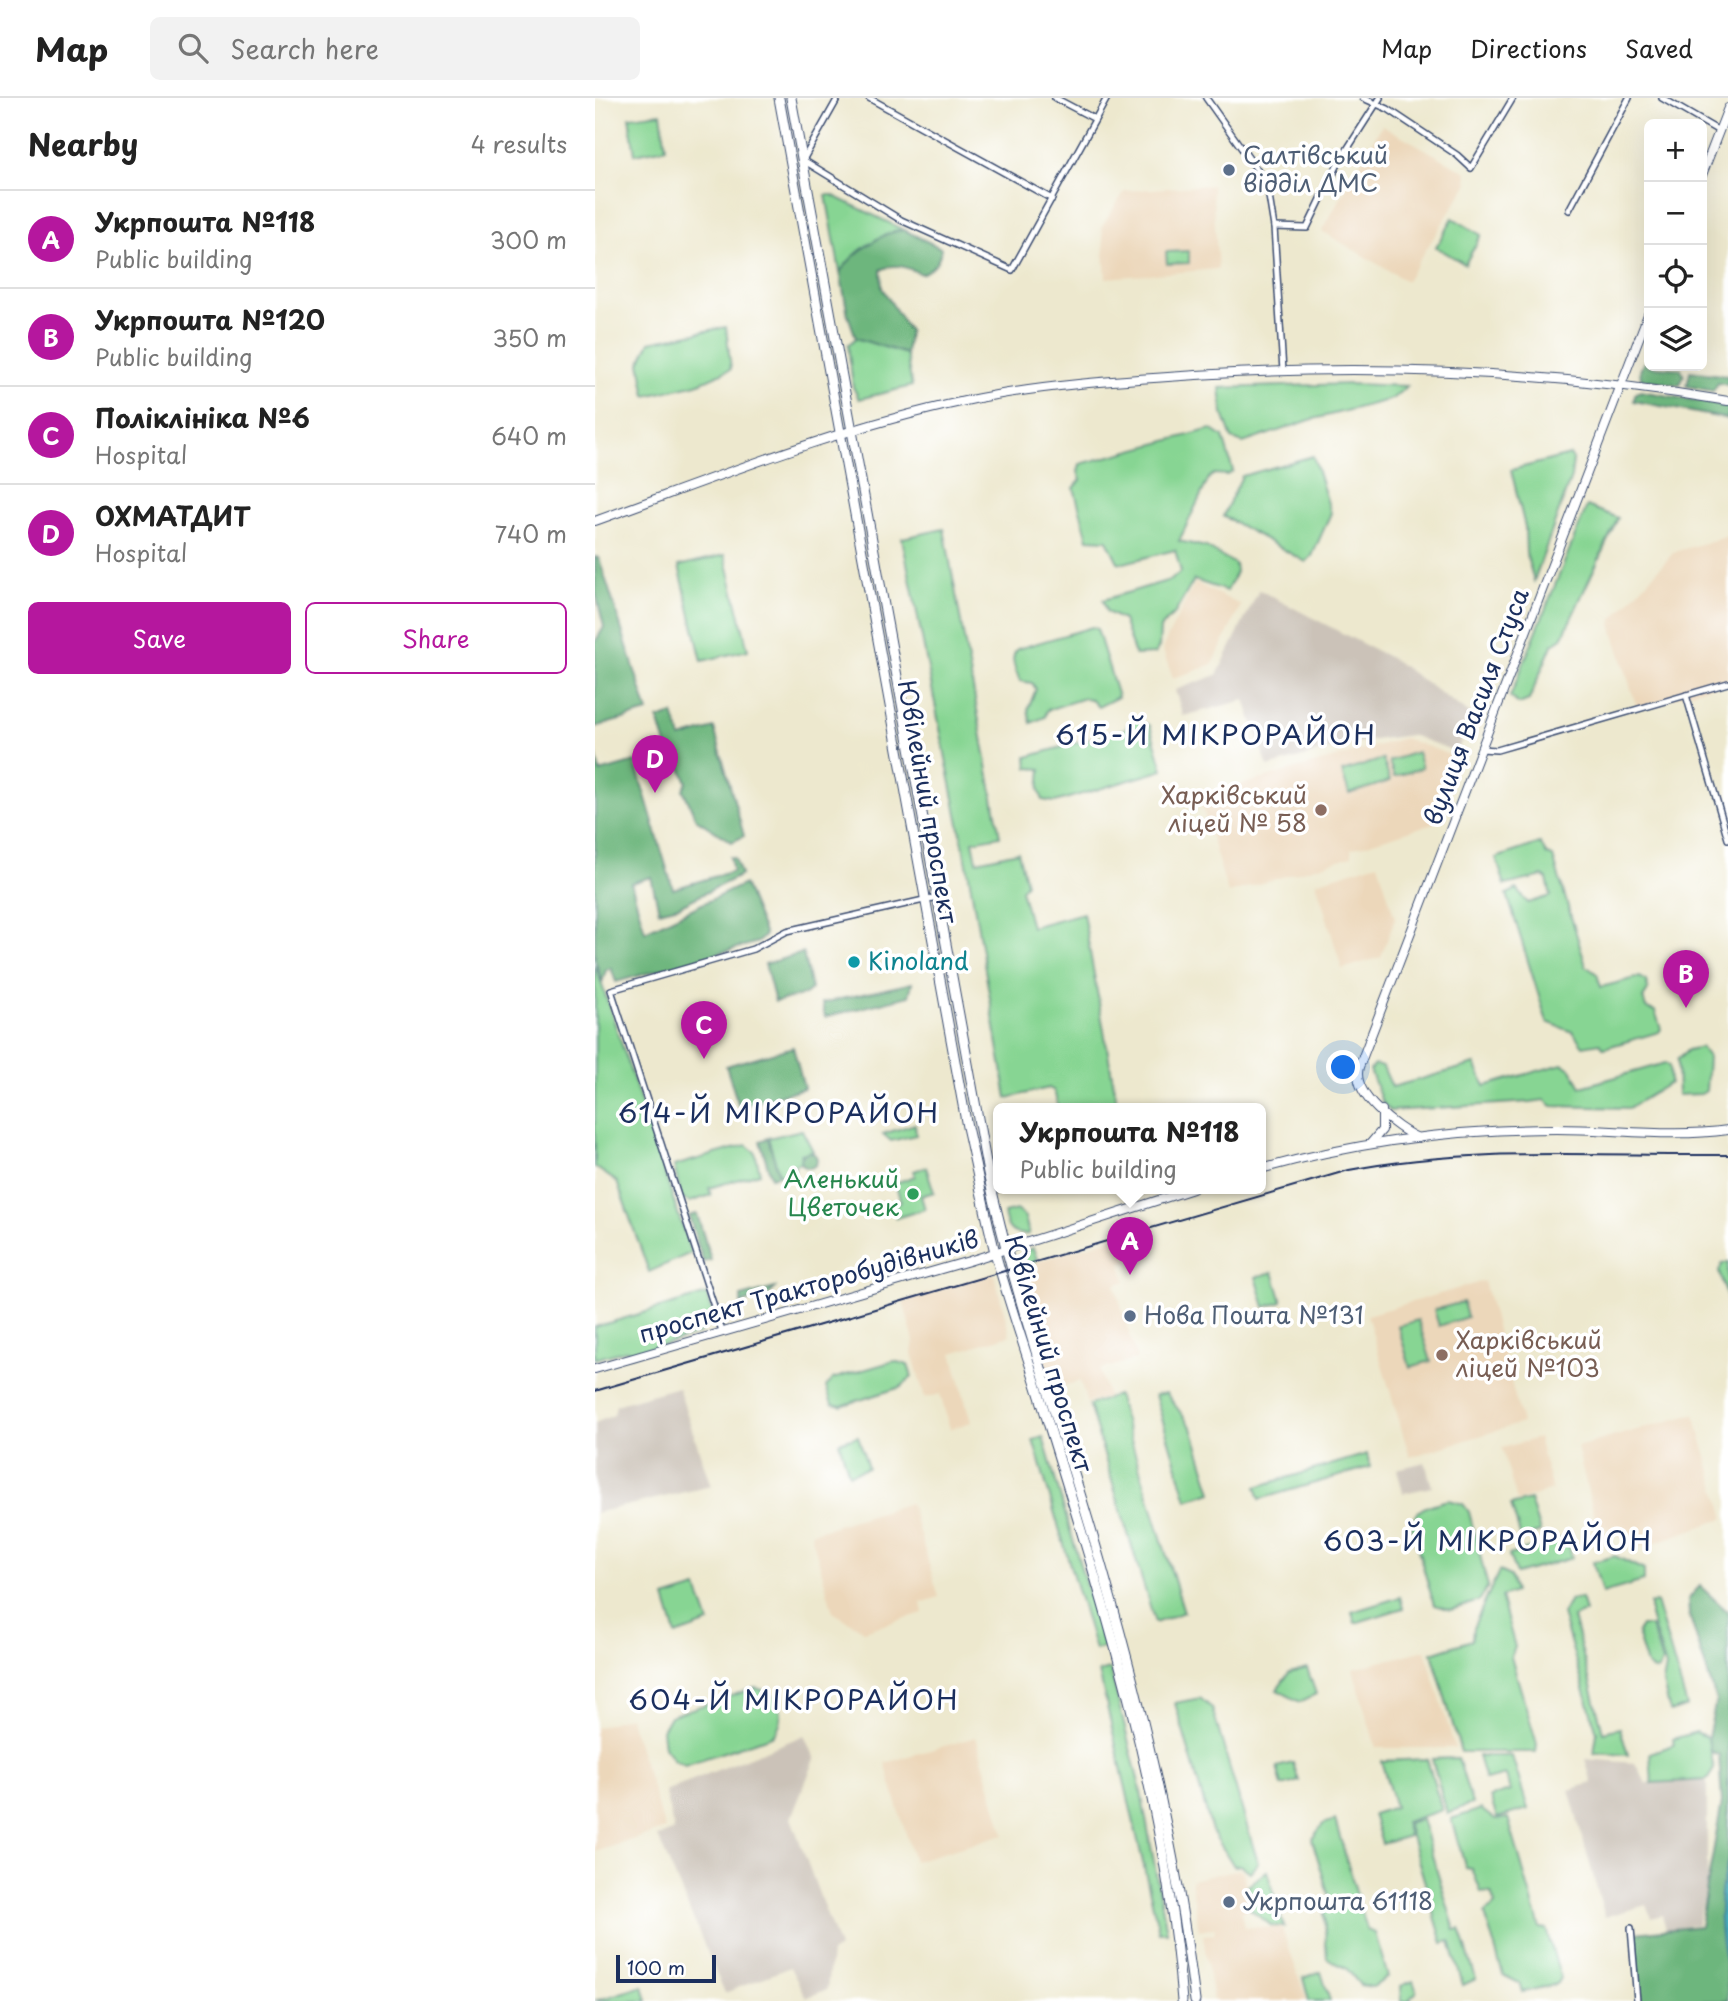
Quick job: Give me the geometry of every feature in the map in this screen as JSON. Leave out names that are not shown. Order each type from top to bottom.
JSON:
[{"type":"main road","name":"Ювілейний проспект","points":[[779,98],[967,1127],[1000,1251],[1135,1706],[1188,1941],[1195,2001]]},
{"type":"main road","name":"Ювілейний проспект","points":[[791,98],[854,430],[1000,1251]]},
{"type":"main road","points":[[1707,162],[1728,108]]},
{"type":"main road","name":"вулиця Василя Стуса","points":[[1418,1138],[1402,1130],[1360,1086],[1359,1067],[1644,324]]},
{"type":"main road","points":[[595,521],[854,430],[964,401],[1145,379],[1283,371],[1434,371],[1620,384],[1728,401]]},
{"type":"main road","points":[[938,970],[949,967]]},
{"type":"main road","points":[[1369,1144],[1382,1130],[1382,1110]]},
{"type":"main road","points":[[1266,1168],[1369,1144],[1514,1129],[1674,1135],[1728,1130]]},
{"type":"main road","name":"проспект Тракторобудівників","points":[[595,1369],[1000,1251],[1177,1194]]},
{"type":"main road","name":"Ювілейний проспект","points":[[1135,1706],[1176,1943],[1182,2001]]},
{"type":"main road","points":[[1176,1943],[1188,1941]]},
{"type":"street","points":[[838,98],[803,160],[901,220],[1012,270],[1107,98]]},
{"type":"street","points":[[869,98],[1052,199]]},
{"type":"street","points":[[1055,98],[1095,119]]},
{"type":"street","points":[[1206,98],[1267,184],[1273,227],[1283,371]]},
{"type":"street","points":[[1363,98],[1399,117],[1457,155],[1471,168],[1513,98]]},
{"type":"street","points":[[1273,227],[1307,228],[1339,163],[1380,98]]},
{"type":"street","points":[[1569,210],[1629,98]]},
{"type":"street","points":[[1662,98],[1719,131]]},
{"type":"street","points":[[1481,749],[1497,750],[1728,683]]},
{"type":"street","points":[[1686,695],[1728,839]]},
{"type":"street","points":[[722,1331],[611,990],[753,949],[787,931],[937,897]]},
{"type":"street","points":[[1631,1927],[1637,2001]]},
{"type":"shaded area","points":[[1382,125],[1466,172],[1468,183],[1406,281],[1322,231]]},
{"type":"shaded area","points":[[1212,185],[1218,269],[1106,278],[1102,226],[1125,191]]},
{"type":"shaded area","points":[[1728,536],[1728,681],[1637,708],[1611,624],[1614,618],[1674,552]]},
{"type":"shaded area","points":[[1195,583],[1241,605],[1213,664],[1173,679],[1162,648]]},
{"type":"shaded area","points":[[1259,590],[1394,660],[1471,715],[1457,752],[1411,735],[1352,743],[1268,767],[1245,700],[1183,716],[1175,690],[1217,675]]},
{"type":"shaded area","name":"Харківський ліцей № 58","points":[[1404,738],[1454,756],[1448,788],[1434,823],[1351,849],[1352,856],[1228,893],[1199,797]]},
{"type":"shaded area","points":[[1378,863],[1395,918],[1381,957],[1342,969],[1316,882]]},
{"type":"shaded area","points":[[1139,1230],[1146,1256],[1121,1264],[1126,1281],[1115,1285],[1137,1359],[1100,1370],[1108,1397],[1087,1403],[1080,1381],[1053,1389],[1016,1268]]},
{"type":"shaded area","points":[[994,1273],[1010,1335],[952,1353],[971,1422],[950,1429],[940,1394],[925,1398],[912,1353],[914,1341],[903,1301]]},
{"type":"shaded area","name":"Харківський ліцей №103","points":[[1484,1281],[1522,1423],[1410,1457],[1367,1315]]},
{"type":"shaded area","points":[[678,1387],[711,1486],[595,1513],[595,1423],[614,1415],[616,1405]]},
{"type":"shaded area","points":[[1694,1414],[1725,1518],[1643,1547],[1596,1523],[1577,1447]]},
{"type":"shaded area","points":[[1538,1438],[1552,1490],[1517,1501],[1502,1448]]},
{"type":"shaded area","points":[[1425,1462],[1432,1487],[1403,1493],[1397,1469]]},
{"type":"shaded area","points":[[910,1503],[939,1597],[921,1603],[923,1613],[864,1631],[833,1612],[811,1533]]},
{"type":"shaded area","points":[[1425,1650],[1455,1748],[1376,1748],[1353,1669]]},
{"type":"shaded area","points":[[629,1717],[665,1829],[595,1852],[595,1728]]},
{"type":"shaded area","points":[[805,1735],[815,1759],[791,1818],[839,1948],[831,1953],[827,1989],[806,1998],[790,1967],[725,1993],[658,1837],[674,1830],[665,1791]]},
{"type":"shaded area","points":[[976,1737],[1004,1835],[914,1861],[885,1763]]},
{"type":"shaded area","points":[[1585,1759],[1635,1763],[1646,1783],[1707,1780],[1707,1883],[1697,1924],[1666,1929],[1662,1915],[1651,1918],[1646,1905],[1605,1917],[1569,1790],[1592,1783]]},
{"type":"shaded area","points":[[1240,1869],[1244,1872],[1248,1909],[1241,1912],[1244,1927],[1282,1928],[1307,2001],[1213,2001],[1203,1935],[1214,1934],[1215,1928],[1199,1930],[1191,1880]]},
{"type":"green space","points":[[661,113],[666,148],[635,154],[629,117]]},
{"type":"green space","points":[[826,195],[832,195],[904,230],[894,231],[840,272]]},
{"type":"green space","points":[[1453,218],[1481,235],[1465,264],[1436,247]]},
{"type":"green space","points":[[904,230],[941,248],[935,264],[921,274],[901,266],[881,270],[882,288],[909,331],[906,354],[856,338],[848,315],[840,272],[852,258],[877,239]]},
{"type":"green space","points":[[1189,251],[1189,263],[1167,264],[1166,252]]},
{"type":"green space","points":[[726,327],[731,369],[697,384],[646,396],[640,363],[650,342]]},
{"type":"green space","points":[[856,338],[906,354],[912,386],[859,399],[853,387],[848,345]]},
{"type":"green space","points":[[1644,362],[1644,371],[1682,371],[1684,375],[1680,385],[1641,379],[1640,370]]},
{"type":"green space","points":[[1690,371],[1728,376],[1728,385],[1718,383],[1713,391],[1687,386]]},
{"type":"green space","points":[[1350,384],[1407,386],[1392,399],[1310,420],[1243,443],[1232,439],[1223,414],[1220,388]]},
{"type":"green space","points":[[1640,391],[1728,406],[1728,419],[1634,401],[1635,394]]},
{"type":"green space","points":[[1211,429],[1223,437],[1233,471],[1228,475],[1214,474],[1209,478],[1179,541],[1206,547],[1235,564],[1236,572],[1227,591],[1194,580],[1175,613],[1160,628],[1159,647],[1155,654],[1135,655],[1123,620],[1107,612],[1103,600],[1170,580],[1181,572],[1175,550],[1124,563],[1118,562],[1107,540],[1088,539],[1074,488],[1081,480],[1078,472],[1080,464]]},
{"type":"green space","points":[[1570,455],[1573,460],[1571,477],[1534,581],[1526,553],[1525,527],[1511,470]]},
{"type":"green space","points":[[1313,456],[1331,513],[1312,556],[1306,562],[1223,516],[1242,476]]},
{"type":"green space","points":[[1587,506],[1618,518],[1562,638],[1552,645],[1529,700],[1519,704],[1510,697]]},
{"type":"green space","points":[[944,529],[1000,836],[973,841],[977,861],[1018,852],[1026,883],[1021,890],[1031,927],[1083,913],[1117,1103],[1057,1103],[1054,1091],[1049,1088],[1007,1098],[967,864],[902,538]]},
{"type":"green space","points":[[725,555],[748,650],[702,661],[679,566]]},
{"type":"green space","points":[[595,557],[599,558],[648,712],[595,727],[595,642],[604,627],[595,590]]},
{"type":"green space","points":[[1092,627],[1097,629],[1118,697],[1098,707],[1091,699],[1084,698],[1047,710],[1045,717],[1031,723],[1028,709],[1036,689],[1032,683],[1020,681],[1013,661],[1017,649]]},
{"type":"green space","points":[[673,714],[681,738],[714,728],[744,836],[732,842],[696,819],[683,789],[687,782],[673,750],[666,745],[658,719]]},
{"type":"green space","points":[[1138,720],[1150,726],[1163,769],[1055,802],[1043,800],[1039,790],[1041,769],[1028,768],[1027,757],[1125,729],[1131,721]]},
{"type":"green space","points":[[595,751],[600,772],[635,762],[673,889],[733,871],[730,857],[735,858],[741,875],[679,906],[659,911],[651,877],[631,883],[645,931],[744,884],[765,935],[758,942],[616,982],[611,968],[606,970],[602,983],[595,959]]},
{"type":"green space","points":[[1417,752],[1422,768],[1394,777],[1389,761]]},
{"type":"green space","points":[[1383,759],[1390,781],[1349,794],[1342,772]]},
{"type":"green space","points":[[1540,843],[1547,855],[1553,857],[1586,966],[1597,974],[1601,987],[1640,977],[1646,981],[1648,990],[1643,998],[1646,1008],[1655,1011],[1661,1029],[1659,1032],[1604,1048],[1600,1043],[1583,1046],[1573,1032],[1547,1022],[1507,894],[1517,889],[1528,903],[1551,896],[1547,879],[1543,876],[1505,885],[1496,858]]},
{"type":"green space","points":[[803,953],[811,989],[806,994],[775,1002],[765,964]]},
{"type":"green space","points":[[595,964],[691,1253],[649,1272],[617,1182],[595,1167]]},
{"type":"green space","points":[[912,983],[909,996],[825,1017],[822,1003]]},
{"type":"green space","points":[[793,1047],[804,1088],[739,1107],[726,1066]]},
{"type":"green space","points":[[1701,1047],[1708,1057],[1706,1091],[1701,1094],[1678,1095],[1677,1060],[1688,1050]]},
{"type":"green space","points":[[1665,1063],[1669,1066],[1670,1083],[1629,1108],[1552,1106],[1545,1100],[1390,1111],[1382,1102],[1370,1070],[1374,1065],[1383,1067],[1392,1087],[1475,1064],[1485,1086],[1562,1064],[1571,1069],[1581,1087]]},
{"type":"green space","points":[[915,1124],[916,1135],[891,1141],[883,1134]]},
{"type":"green space","points":[[802,1130],[813,1151],[801,1154],[804,1162],[794,1165],[795,1170],[779,1175],[768,1138]]},
{"type":"green space","points":[[768,1138],[779,1175],[771,1177],[760,1141]]},
{"type":"green space","points":[[746,1145],[755,1152],[760,1173],[709,1188],[711,1195],[690,1202],[682,1199],[674,1166]]},
{"type":"green space","points":[[809,1152],[815,1154],[815,1166],[809,1168],[803,1166],[801,1160],[803,1154]]},
{"type":"green space","name":"Аленький Цветочек","points":[[926,1167],[934,1192],[921,1196],[925,1209],[896,1218],[893,1209],[885,1211],[884,1208],[901,1202],[895,1183],[915,1176],[914,1171]]},
{"type":"green space","points":[[1016,1210],[1025,1217],[1029,1234],[1018,1234],[1008,1227],[1004,1213]]},
{"type":"green space","points":[[697,1214],[711,1260],[703,1262],[689,1216]]},
{"type":"green space","points":[[1033,1248],[1037,1259],[1026,1276],[1019,1276],[1019,1258]]},
{"type":"green space","points":[[1728,1262],[1728,1300],[1719,1272],[1722,1264]]},
{"type":"green space","points":[[1273,1272],[1282,1302],[1265,1307],[1256,1277]]},
{"type":"green space","points":[[775,1288],[769,1295],[741,1304],[741,1297]]},
{"type":"green space","points":[[707,1294],[714,1317],[699,1334],[630,1355],[628,1350],[595,1359],[595,1327]]},
{"type":"green space","points":[[1463,1302],[1467,1317],[1439,1326],[1434,1310]]},
{"type":"green space","points":[[1418,1320],[1431,1361],[1410,1367],[1398,1326]]},
{"type":"green space","points":[[894,1361],[908,1365],[912,1377],[901,1387],[841,1406],[832,1404],[826,1387],[832,1379]]},
{"type":"green space","points":[[1166,1393],[1192,1428],[1212,1492],[1187,1500],[1155,1395]]},
{"type":"green space","points":[[1117,1395],[1184,1612],[1155,1623],[1089,1405]]},
{"type":"green space","points":[[858,1436],[868,1468],[849,1474],[839,1442]]},
{"type":"green space","points":[[1043,1437],[1104,1647],[1095,1650],[1033,1440]]},
{"type":"green space","points":[[1367,1454],[1370,1467],[1260,1499],[1256,1487]]},
{"type":"green space","points":[[1448,1500],[1463,1504],[1469,1512],[1488,1587],[1479,1601],[1451,1610],[1434,1605],[1412,1528],[1415,1515],[1419,1511]]},
{"type":"green space","points":[[1530,1500],[1540,1532],[1521,1538],[1511,1505]]},
{"type":"green space","points":[[1567,1537],[1572,1558],[1516,1574],[1509,1555]]},
{"type":"green space","points":[[1615,1556],[1644,1570],[1644,1581],[1602,1593],[1593,1562]]},
{"type":"green space","points":[[1499,1571],[1510,1576],[1515,1592],[1501,1597],[1515,1647],[1511,1657],[1537,1744],[1536,1752],[1461,1752],[1432,1653],[1472,1640],[1473,1628]]},
{"type":"green space","points":[[1700,1586],[1728,1612],[1728,1861],[1723,1880],[1721,1915],[1728,2001],[1641,2001],[1636,1933],[1700,1926],[1722,1802],[1719,1755],[1710,1751],[1708,1738],[1716,1700],[1689,1614],[1688,1599]]},
{"type":"green space","points":[[697,1588],[709,1623],[676,1635],[665,1598]]},
{"type":"green space","points":[[1400,1597],[1403,1608],[1355,1623],[1352,1612]]},
{"type":"green space","points":[[1581,1598],[1585,1612],[1573,1617],[1603,1732],[1620,1728],[1628,1755],[1594,1753],[1597,1733],[1562,1614],[1570,1600]]},
{"type":"green space","points":[[1656,1602],[1687,1706],[1670,1712],[1663,1683],[1666,1667],[1650,1616],[1650,1604]]},
{"type":"green space","points":[[1641,1626],[1649,1626],[1652,1629],[1662,1662],[1659,1670],[1654,1671],[1647,1666],[1637,1633]]},
{"type":"green space","points":[[1307,1668],[1316,1694],[1300,1702],[1277,1690],[1289,1673]]},
{"type":"green space","points":[[1110,1669],[1140,1787],[1167,1932],[1159,1932],[1099,1672]]},
{"type":"green space","points":[[755,1688],[771,1695],[780,1706],[780,1721],[772,1736],[685,1765],[674,1760],[664,1747],[662,1730],[670,1716]]},
{"type":"green space","points":[[1200,1698],[1212,1708],[1258,1863],[1250,1872],[1241,1865],[1234,1866],[1212,1831],[1175,1703]]},
{"type":"green space","points":[[1696,1732],[1708,1738],[1714,1769],[1707,1780],[1652,1783],[1650,1753],[1674,1745],[1673,1739]]},
{"type":"green space","points":[[1478,1756],[1512,1756],[1528,1809],[1497,1818],[1490,1797],[1510,1791],[1506,1775],[1485,1780]]},
{"type":"green space","points":[[1458,1758],[1472,1804],[1447,1813],[1432,1759]]},
{"type":"green space","points":[[1427,1759],[1442,1810],[1405,1822],[1409,1836],[1382,1844],[1373,1814],[1395,1807],[1381,1761]]},
{"type":"green space","points":[[1293,1763],[1299,1781],[1282,1786],[1277,1767]]},
{"type":"green space","points":[[1481,1809],[1495,1820],[1508,1818],[1540,1928],[1546,1929],[1561,1978],[1557,1984],[1522,1992],[1519,1983],[1503,1975],[1485,1914],[1495,1904],[1491,1893],[1481,1892],[1472,1869],[1466,1868],[1451,1819]]},
{"type":"green space","points":[[1421,1819],[1455,1930],[1460,1929],[1476,1979],[1463,1985],[1450,1941],[1443,1943],[1407,1823]]},
{"type":"green space","points":[[1335,1820],[1367,1930],[1375,1933],[1388,1977],[1373,1987],[1360,1985],[1347,1969],[1327,1958],[1324,1914],[1330,1900],[1312,1839],[1323,1824]]},
{"type":"green space","points":[[1267,1871],[1284,1927],[1272,1926],[1250,1909],[1247,1887]]},
{"type":"green space","points":[[1321,1972],[1330,2001],[1309,2001],[1303,1978]]},
{"type":"green space","points":[[1413,1981],[1417,1992],[1410,1998],[1411,2001],[1402,2001],[1401,1986]]},
{"type":"green space","points":[[643,1986],[647,2001],[595,2001]]},
{"type":"water","points":[[1728,1861],[1728,1972],[1722,1944],[1720,1903]]},
{"type":"tram line","points":[[595,1391],[1349,1170],[1490,1155],[1728,1155]]},
{"type":"place","name":"Салтівський відділ ДМС","points":[[1229,170]]},
{"type":"place","name":"ОХМАТДИТ","points":[[655,793]]},
{"type":"place","name":"Харківський ліцей № 58","points":[[1321,810]]},
{"type":"place","name":"Kinoland","points":[[854,962]]},
{"type":"place","name":"Укрпошта №120","points":[[1686,1008]]},
{"type":"place","name":"Поліклініка №6","points":[[704,1059]]},
{"type":"place","name":"Аленький Цветочек","points":[[913,1194]]},
{"type":"place","name":"Укрпошта №118","points":[[1130,1275]]},
{"type":"place","name":"Нова Пошта №131","points":[[1130,1316]]},
{"type":"place","name":"Харківський ліцей №103","points":[[1442,1355]]},
{"type":"place","name":"Укрпошта 61118","points":[[1229,1902]]},
{"type":"district","name":"615-Й МІКРОРАЙОН","points":[[1216,735]]},
{"type":"district","name":"614-Й МІКРОРАЙОН","points":[[779,1113]]},
{"type":"district","name":"603-Й МІКРОРАЙОН","points":[[1488,1541]]},
{"type":"district","name":"604-Й МІКРОРАЙОН","points":[[794,1700]]}]
